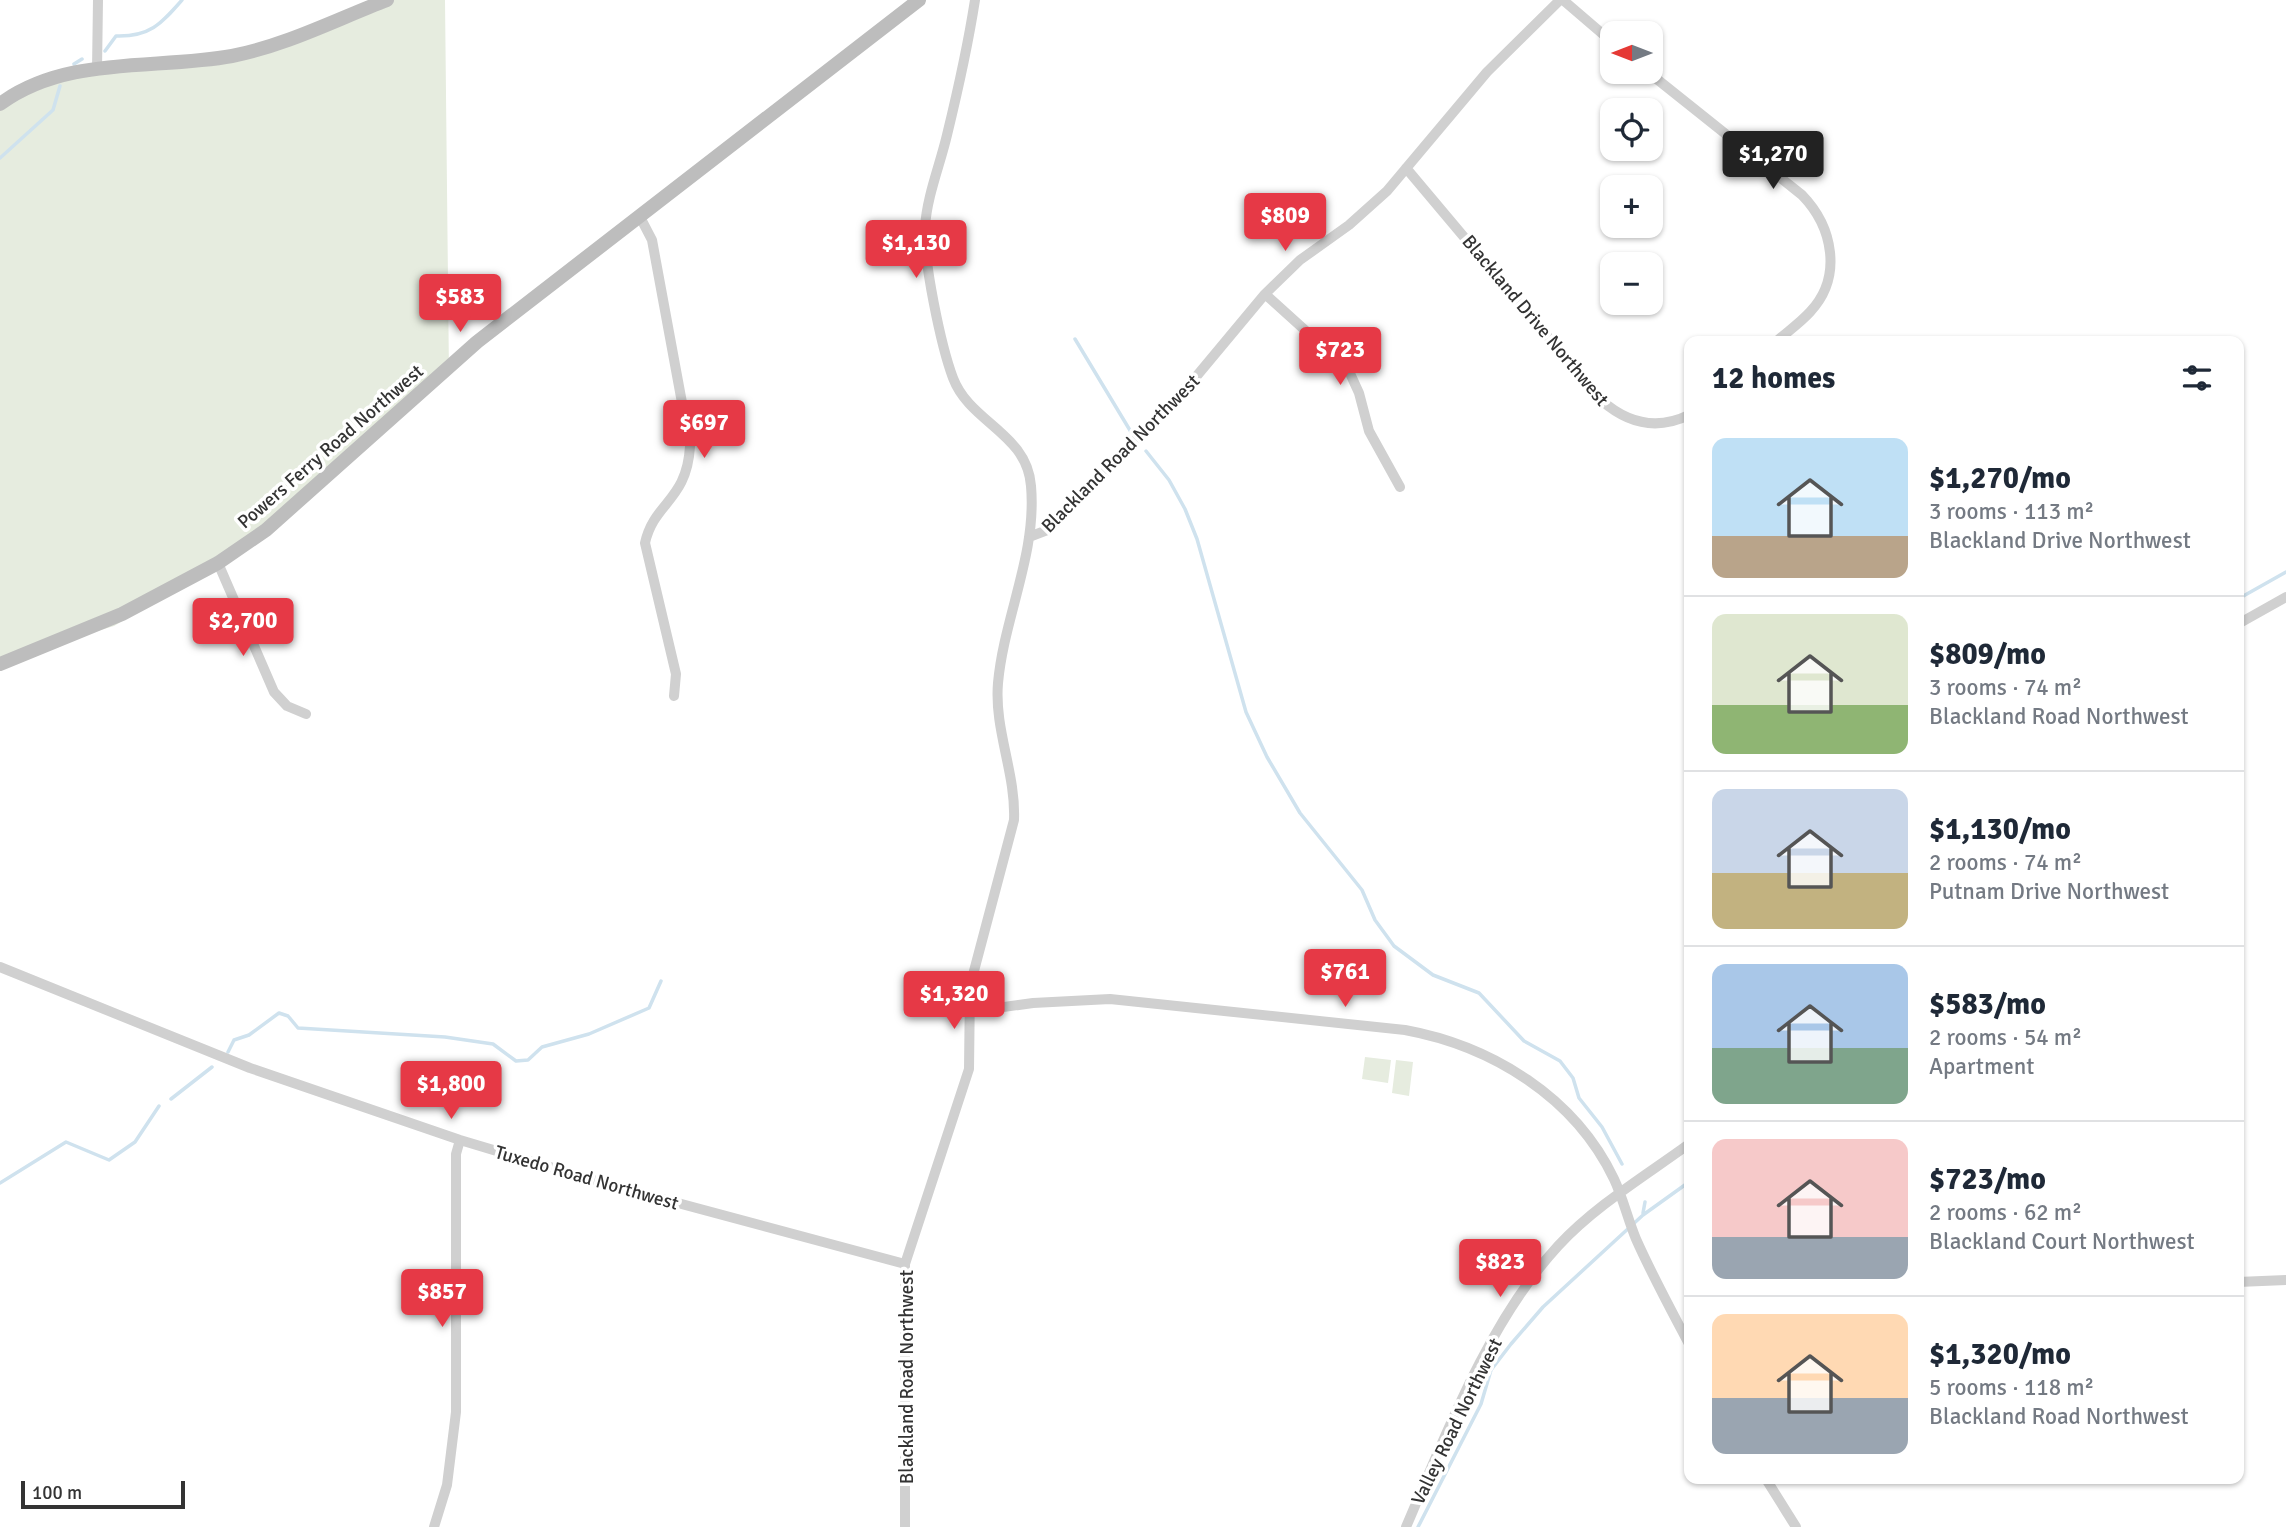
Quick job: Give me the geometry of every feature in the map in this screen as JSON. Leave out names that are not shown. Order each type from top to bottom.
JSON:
[{"type":"street","points":[[97,70],[98,0]]},
{"type":"street","points":[[0,104],[30,85],[59,75],[204,60],[263,49],[313,33],[387,0]]},
{"type":"street","name":"Powers Ferry Road Northwest","points":[[0,664],[122,614],[218,563],[266,530],[477,342],[919,0]]},
{"type":"street","points":[[975,0],[947,136],[927,209],[925,246],[942,337],[955,382],[972,408],[1014,443],[1027,466],[1031,486],[1029,537]]},
{"type":"street","points":[[1562,0],[1600,32]]},
{"type":"street","name":"Blackland Road Northwest","points":[[905,1527],[905,1264],[969,1069],[972,1048],[968,1012],[970,986],[1014,820],[1014,792],[1000,721],[998,687],[1029,537],[1050,528],[1067,511],[1195,378],[1265,294],[1302,259],[1368,210],[1487,72],[1562,0]]},
{"type":"street","points":[[1663,84],[1801,195],[1821,219],[1830,253],[1825,287],[1810,312],[1783,336]]},
{"type":"street","name":"Blackland Drive Northwest","points":[[1406,168],[1601,400],[1615,412],[1647,424],[1663,424],[1684,417]]},
{"type":"street","points":[[639,215],[652,240],[690,446],[689,466],[683,483],[652,522],[645,543],[676,674],[674,696]]},
{"type":"street","points":[[1265,294],[1348,369],[1359,393],[1368,430],[1400,487]]},
{"type":"street","points":[[218,563],[274,692],[287,706],[306,714]]},
{"type":"street","points":[[2244,621],[2286,597]]},
{"type":"street","name":"Tuxedo Road Northwest","points":[[0,967],[250,1069],[460,1140],[607,1184],[905,1264]]},
{"type":"street","points":[[968,1012],[1033,1003],[1110,999],[1436,1035],[1487,1056],[1528,1079],[1553,1099],[1590,1140],[1620,1194],[1637,1240],[1684,1323]]},
{"type":"street","points":[[433,1527],[447,1485],[456,1412],[456,1154],[460,1140]]},
{"type":"street","name":"Valley Road Northwest","points":[[1406,1527],[1450,1426],[1518,1297],[1558,1246],[1620,1194],[1684,1148]]},
{"type":"street","points":[[2244,1282],[2286,1280]]},
{"type":"street","points":[[1769,1484],[1796,1527]]},
{"type":"shaded area","points":[[394,0],[445,0],[449,375],[230,559],[114,626],[0,661],[0,107],[76,73],[254,55]]},
{"type":"shaded area","points":[[1365,1057],[1391,1060],[1388,1083],[1362,1079]]},
{"type":"shaded area","points":[[1396,1060],[1413,1062],[1409,1096],[1392,1093]]},
{"type":"waterway","points":[[105,51],[116,36],[138,34],[154,27],[182,0]]},
{"type":"waterway","points":[[74,64],[82,59]]},
{"type":"waterway","points":[[0,158],[53,110],[60,86]]},
{"type":"waterway","points":[[1075,339],[1131,432]]},
{"type":"waterway","points":[[1146,451],[1169,480],[1185,509],[1197,539],[1246,712],[1267,757],[1300,813],[1362,890],[1375,920],[1394,946],[1433,975],[1479,993],[1524,1041],[1560,1061],[1573,1078],[1579,1098],[1602,1127],[1622,1164]]},
{"type":"waterway","points":[[2244,596],[2286,572]]},
{"type":"waterway","points":[[228,1052],[234,1040],[249,1035],[279,1013],[288,1016],[298,1028],[445,1037],[493,1044],[516,1061],[528,1060],[542,1047],[589,1034],[649,1008],[661,981]]},
{"type":"waterway","points":[[171,1099],[212,1067]]},
{"type":"waterway","points":[[0,1183],[66,1142],[109,1160],[135,1142],[159,1106]]},
{"type":"waterway","points":[[1418,1527],[1481,1404],[1491,1370],[1511,1344],[1543,1307],[1643,1215],[1684,1186]]},
{"type":"waterway","points":[[1643,1213],[1645,1202]]}]
